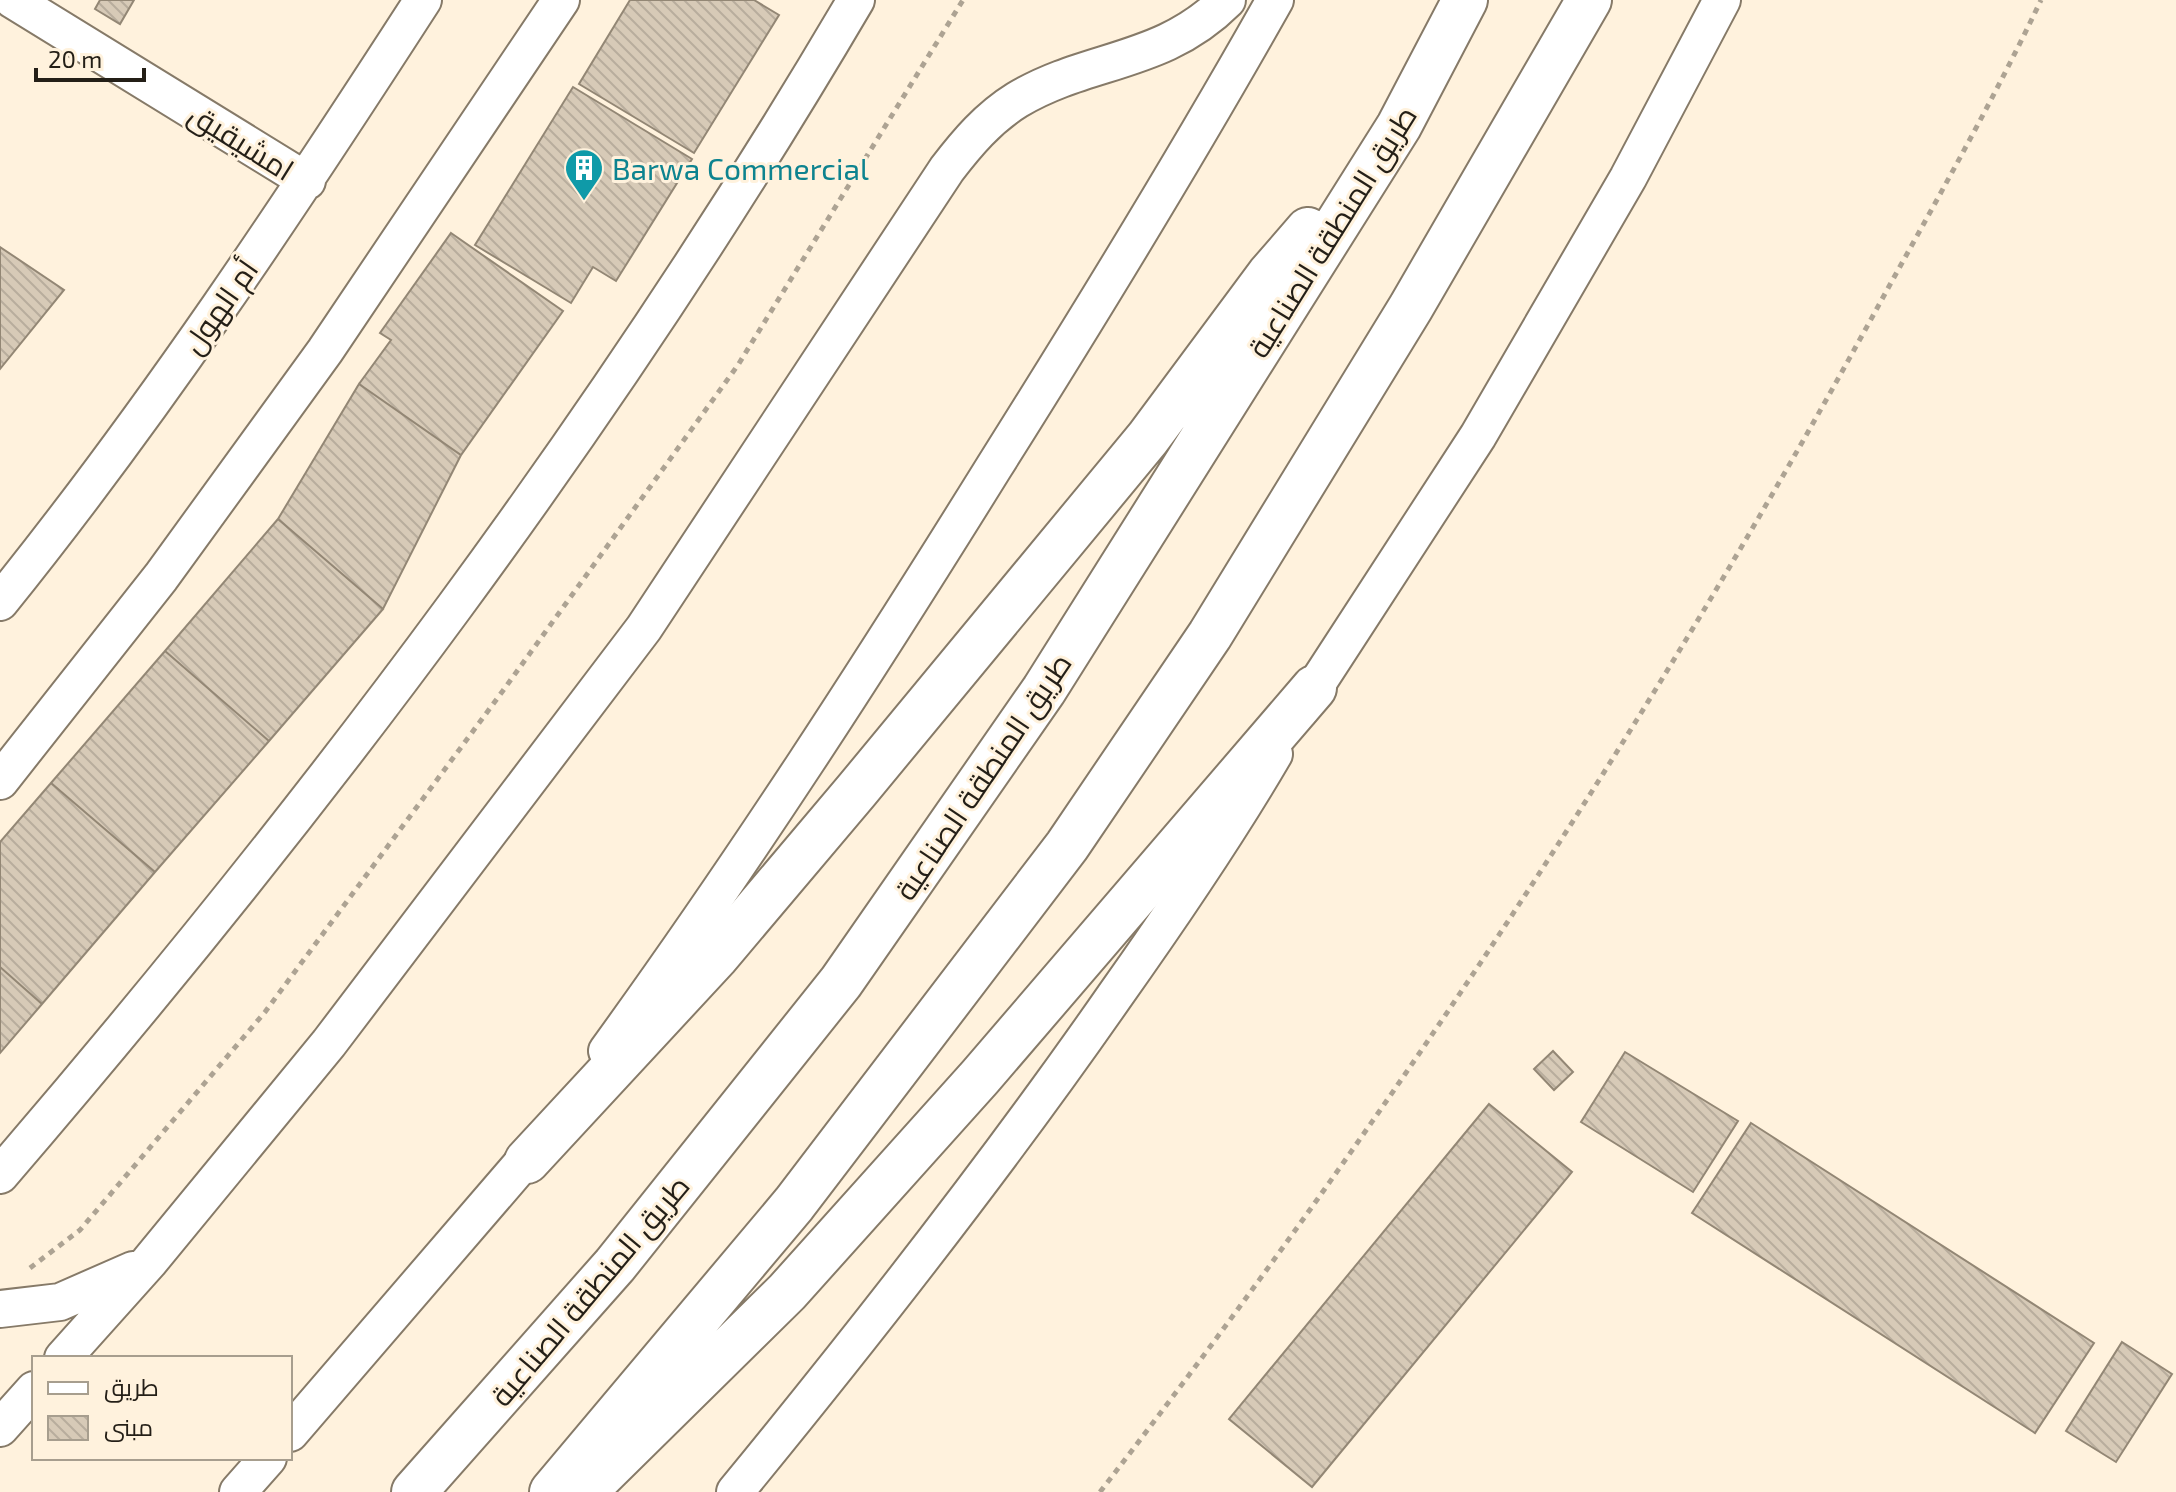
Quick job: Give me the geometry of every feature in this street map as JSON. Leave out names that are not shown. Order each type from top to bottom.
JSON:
[{"type":"highway","name":"طريق المنطقة الصناعية","points":[[414,1492],[615,1265],[841,982],[1044,690],[1399,126],[1465,0]]},
{"type":"highway","points":[[552,1492],[794,1204],[1067,846],[1210,635],[1411,307],[1589,0]]},
{"type":"highway","points":[[527,1161],[747,921],[1148,438],[1269,275],[1399,126]]},
{"type":"highway","points":[[584,1492],[787,1292],[980,1077],[1314,688]]},
{"type":"street","name":"امشيقيق","points":[[13,0],[307,181]]},
{"type":"street","name":"أم الهول","points":[[0,602],[170,376],[307,181],[423,0]]},
{"type":"street","points":[[0,781],[161,577],[325,351],[561,0]]},
{"type":"street","points":[[0,1175],[165,983],[410,670],[536,497],[672,298],[856,0]]},
{"type":"street","points":[[65,1356],[149,1262],[329,1043],[644,628],[947,169],[975,132],[1017,100],[1067,78],[1183,37],[1227,0]]},
{"type":"street","points":[[292,1431],[527,1161],[696,928],[836,719],[1185,159],[1275,0]]},
{"type":"street","points":[[735,1492],[880,1315],[1030,1118],[1223,837],[1314,688],[1478,436],[1628,178],[1722,0]]},
{"type":"street","points":[[8,1308],[60,1302],[102,1287],[149,1262]]},
{"type":"street","points":[[0,1428],[32,1392]]},
{"type":"street","points":[[238,1492],[266,1460]]},
{"type":"path","points":[[8,1308],[20,1280],[38,1259],[80,1230],[265,1012],[511,679],[738,365],[963,0]]},
{"type":"path","points":[[1100,1492],[1232,1321],[1379,1115],[1649,702],[1810,432],[2011,63],[2041,0]]},
{"type":"building","points":[[100,0],[134,0],[120,24],[95,9]]},
{"type":"building","name":"Barwa Commercial","points":[[630,0],[754,0],[779,15],[694,153],[579,84]]},
{"type":"building","name":"Barwa Commercial","points":[[573,87],[692,159],[616,281],[593,267],[571,303],[475,245]]},
{"type":"building","points":[[451,233],[563,311],[461,455],[359,384],[391,340],[380,333]]},
{"type":"building","points":[[0,247],[64,290],[0,369]]},
{"type":"building","points":[[359,384],[461,455],[383,609],[278,519]]},
{"type":"building","points":[[278,519],[383,609],[269,741],[165,651]]},
{"type":"building","points":[[165,651],[269,741],[155,872],[51,783]]},
{"type":"building","points":[[51,783],[155,872],[42,1004],[0,967],[0,842]]},
{"type":"building","points":[[0,967],[42,1004],[0,1053]]},
{"type":"building","points":[[1553,1051],[1573,1072],[1554,1090],[1534,1069]]},
{"type":"building","points":[[1625,1052],[1738,1121],[1693,1192],[1581,1122]]},
{"type":"building","points":[[1489,1104],[1572,1172],[1312,1487],[1229,1419]]},
{"type":"building","points":[[1751,1123],[2094,1343],[2035,1433],[1692,1213]]},
{"type":"building","points":[[2122,1342],[2172,1374],[2116,1462],[2066,1431]]},
{"type":"place","name":"Barwa Commercial","points":[[584,202]]}]
